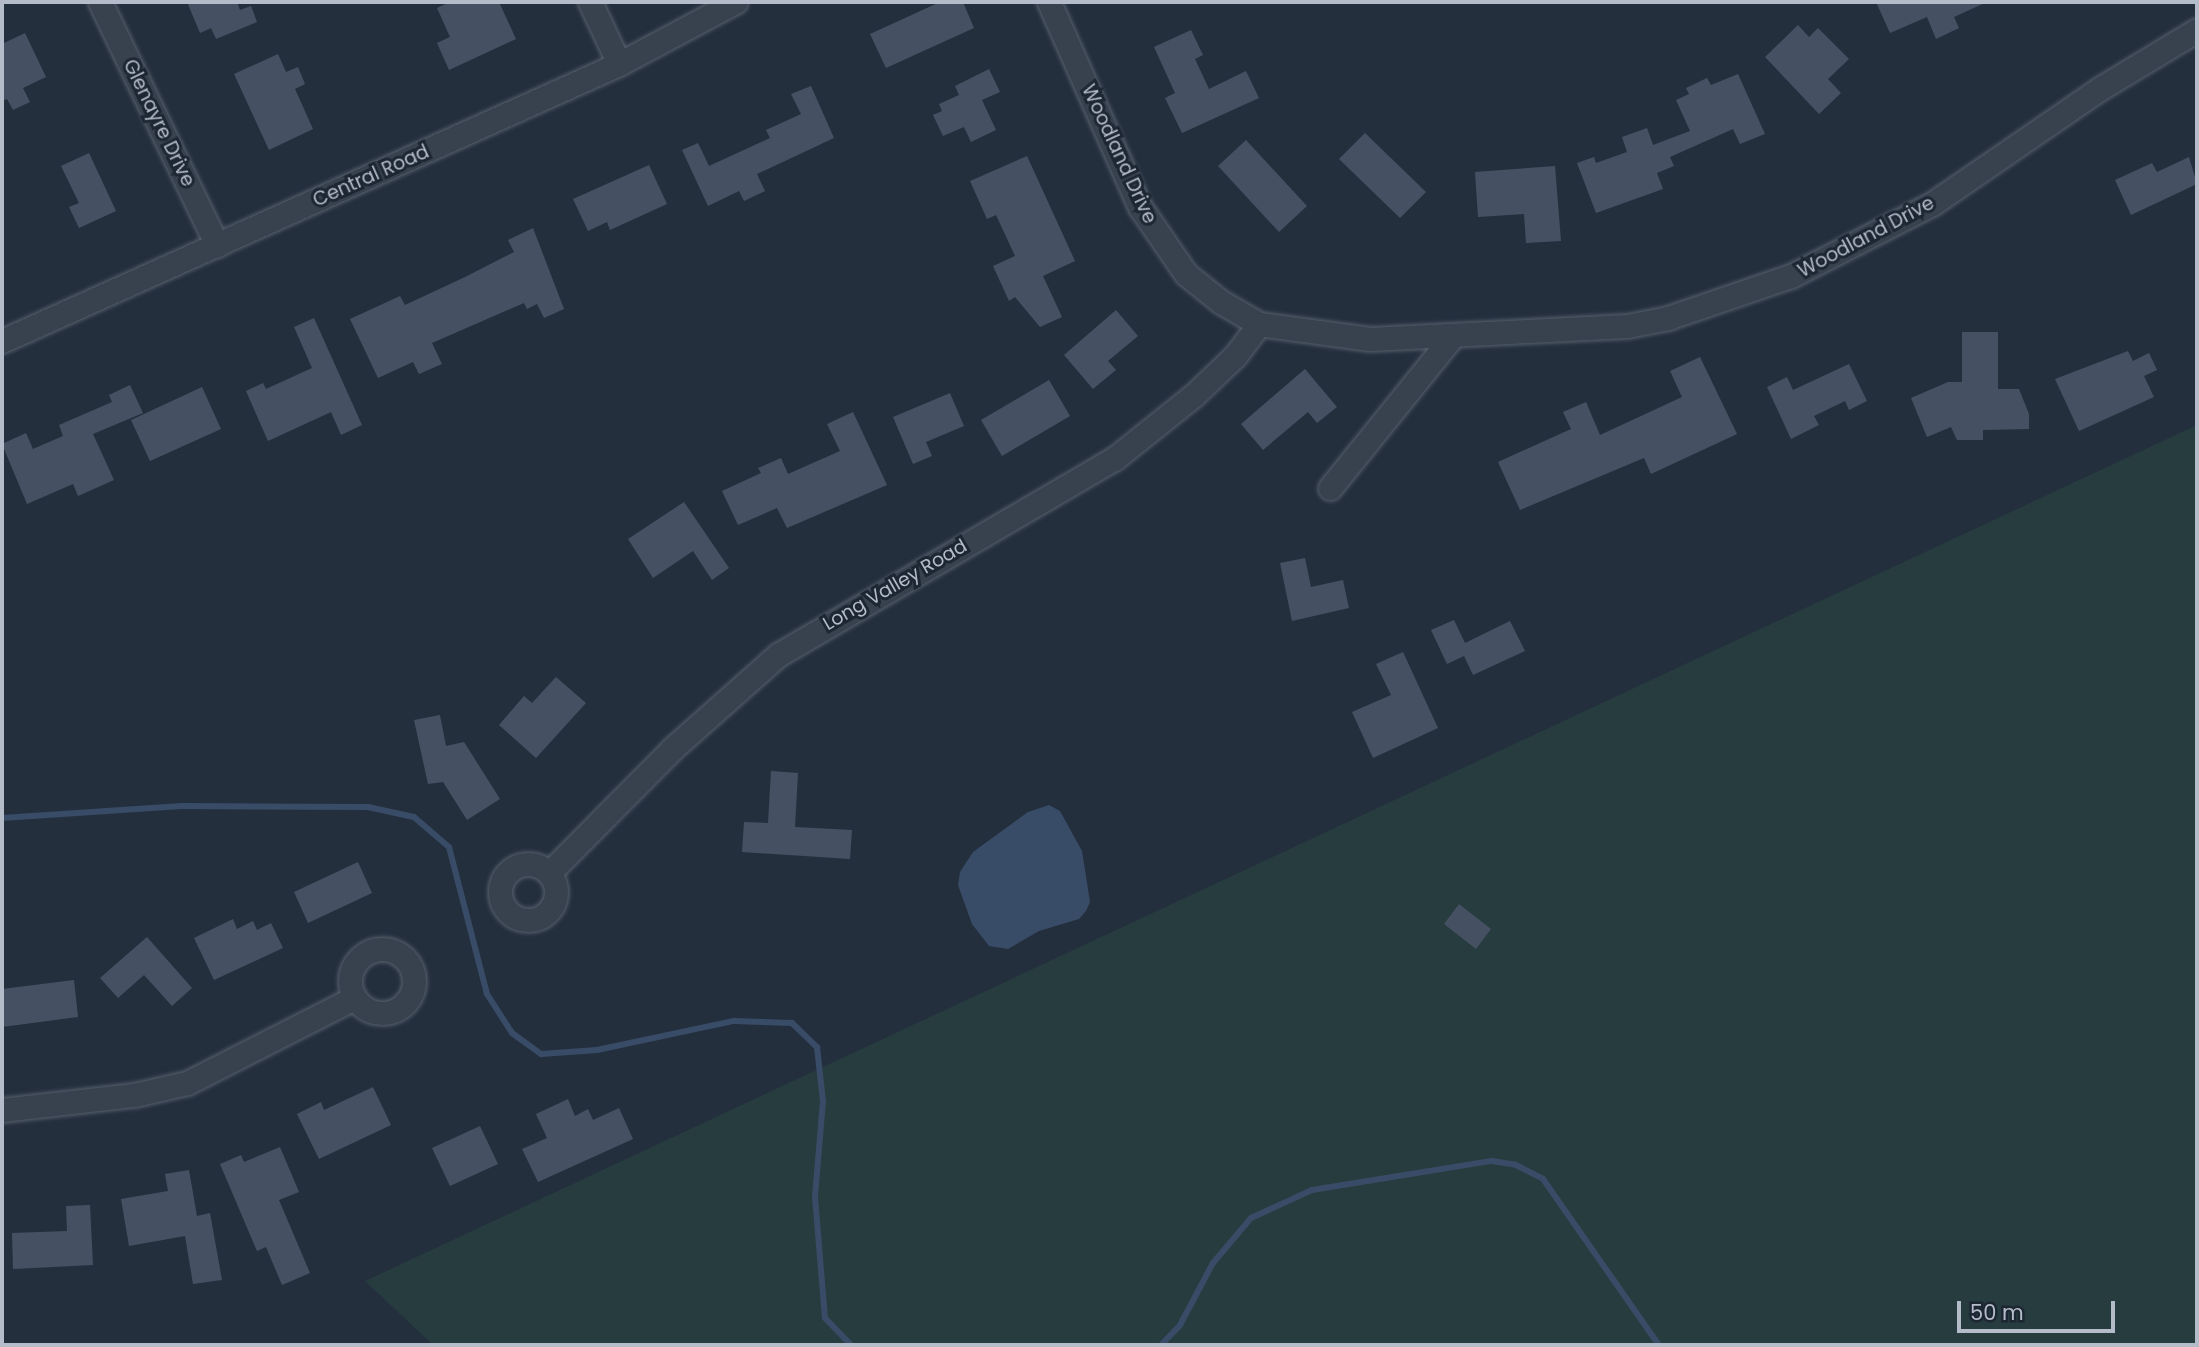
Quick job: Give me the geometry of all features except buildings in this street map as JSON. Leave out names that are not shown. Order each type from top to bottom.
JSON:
[{"type":"street","name":"Glenayre Drive","points":[[100,2],[217,245]]},
{"type":"street","points":[[590,2],[619,64]]},
{"type":"street","name":"Central Road","points":[[2,341],[619,64],[735,2]]},
{"type":"street","name":"Woodland Drive","points":[[1049,2],[1140,207],[1162,243],[1186,274],[1259,324],[1358,338],[1451,338],[1627,326],[1668,318],[1791,276],[1932,204],[2101,88],[2197,30]]},
{"type":"street","name":"Long Valley Road","points":[[550,873],[672,749],[778,655],[1114,459],[1195,395],[1236,356],[1259,324]]},
{"type":"street","points":[[1330,488],[1451,338]]},
{"type":"street","points":[[2,1110],[134,1095],[187,1083],[354,998]]},
{"type":"green space","points":[[2197,425],[2197,1345],[433,1345],[365,1281]]},
{"type":"water","points":[[1049,805],[1060,811],[1082,851],[1090,902],[1079,919],[1039,931],[1008,949],[989,946],[972,924],[958,885],[960,872],[973,852],[1028,812]]},
{"type":"waterway","points":[[2,818],[182,806],[368,807],[414,817],[449,847],[487,994],[512,1033],[541,1054],[597,1050],[734,1021],[792,1023],[817,1047],[823,1101],[815,1197],[825,1318],[851,1345]]},
{"type":"waterway","points":[[1161,1345],[1180,1325],[1213,1263],[1251,1218],[1312,1190],[1492,1161],[1516,1165],[1543,1179],[1659,1345]]}]
